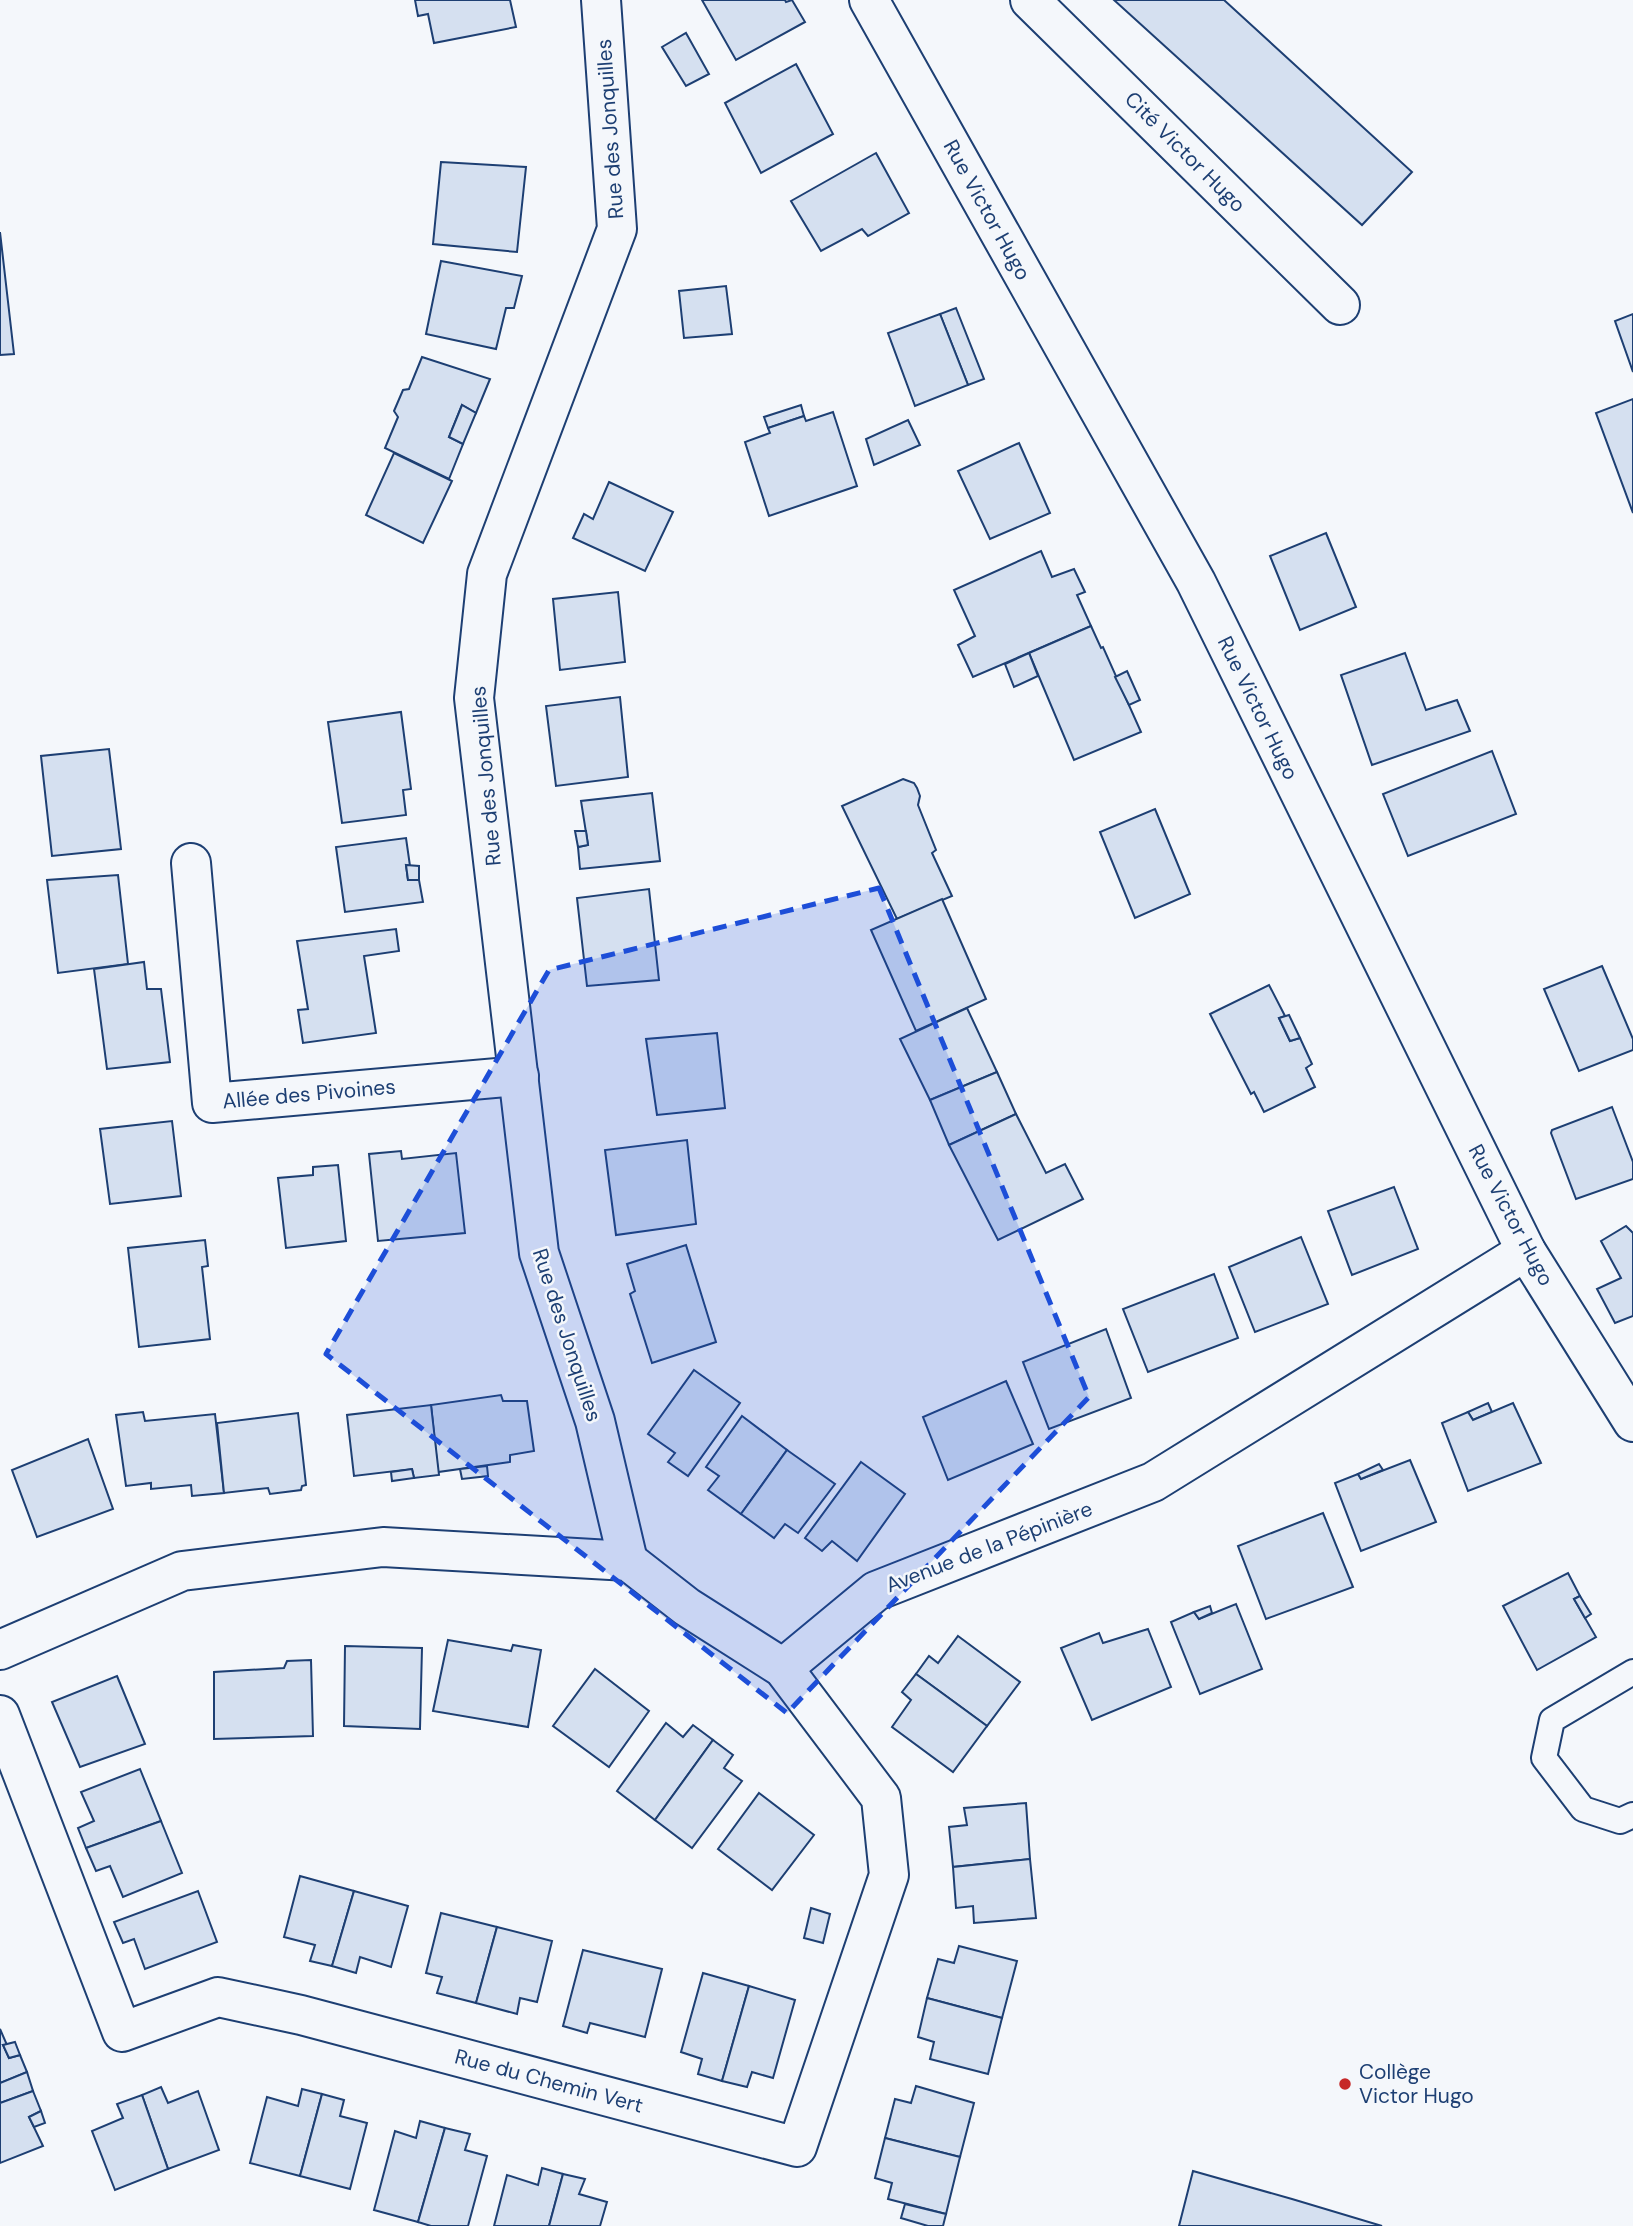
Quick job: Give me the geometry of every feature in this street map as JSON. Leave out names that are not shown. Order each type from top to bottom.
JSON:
[{"type":"street","name":"Rue des Jonquilles","points":[[600,0],[617,229],[487,574],[474,698],[539,1253],[595,1421],[628,1561]]},
{"type":"street","name":"Rue Victor Hugo","points":[[869,0],[1196,582],[1526,1251],[1633,1422]]},
{"type":"street","name":"Cité Victor Hugo","points":[[1030,0],[1340,305]]},
{"type":"street","name":"Allée des Pivoines","points":[[191,863],[212,1103],[519,1076]]},
{"type":"street","name":"Avenue de la Pépinière","points":[[783,1668],[876,1591],[1153,1482],[1526,1251]]},
{"type":"street","points":[[0,1650],[182,1571],[383,1547],[628,1561],[687,1607],[783,1668]]},
{"type":"street","name":"Rue du Chemin Vert","points":[[0,1715],[122,2032],[218,1997],[301,2015],[797,2147],[890,1875],[881,1798],[783,1668]]},
{"type":"lane","points":[[1633,1672],[1552,1720],[1544,1758],[1583,1809],[1620,1821],[1633,1815]]},
{"type":"highlighted area","points":[[879,888],[1089,1397],[787,1713],[326,1354],[549,970]]},
{"type":"building","points":[[415,0],[510,0],[516,27],[434,43],[428,14],[418,16]]},
{"type":"building","points":[[702,0],[792,0],[805,22],[736,60]]},
{"type":"building","points":[[1114,0],[1224,0],[1412,172],[1362,225]]},
{"type":"building","points":[[686,33],[709,74],[686,86],[662,47]]},
{"type":"building","points":[[796,64],[833,134],[761,173],[725,103]]},
{"type":"building","points":[[876,153],[909,213],[868,236],[862,229],[821,251],[791,201]]},
{"type":"building","points":[[441,162],[526,167],[517,252],[433,244]]},
{"type":"building","points":[[0,232],[14,354],[0,355]]},
{"type":"building","points":[[441,261],[522,276],[514,308],[506,308],[496,349],[426,334]]},
{"type":"building","points":[[726,286],[732,334],[684,338],[679,291]]},
{"type":"building","points":[[956,308],[984,379],[968,385],[940,314]]},
{"type":"building","points":[[940,314],[968,385],[915,406],[888,333]]},
{"type":"building","points":[[1633,314],[1633,372],[1615,321]]},
{"type":"building","points":[[422,357],[490,379],[476,413],[462,405],[449,437],[463,444],[449,479],[385,448],[398,417],[394,411],[403,390],[409,389]]},
{"type":"building","points":[[1633,399],[1633,513],[1596,413]]},
{"type":"building","points":[[462,405],[476,413],[463,444],[449,437]]},
{"type":"building","points":[[801,405],[804,416],[768,428],[764,417]]},
{"type":"building","points":[[833,412],[857,486],[769,516],[745,442],[770,433],[768,428],[804,416],[806,421]]},
{"type":"building","points":[[908,420],[920,445],[874,465],[866,439]]},
{"type":"building","points":[[1019,443],[1050,513],[990,539],[958,471]]},
{"type":"building","points":[[394,453],[452,481],[423,543],[366,515]]},
{"type":"building","points":[[609,482],[673,512],[645,571],[573,538],[584,514],[593,519]]},
{"type":"building","points":[[1326,533],[1356,607],[1300,630],[1270,556]]},
{"type":"building","points":[[1041,551],[1052,577],[1074,569],[1085,592],[1077,595],[1091,626],[973,677],[958,645],[975,636],[954,590]]},
{"type":"building","points":[[618,592],[625,662],[560,670],[553,599]]},
{"type":"building","points":[[1091,626],[1141,732],[1074,760],[1029,653]]},
{"type":"building","points":[[1029,653],[1038,676],[1014,687],[1005,664]]},
{"type":"building","points":[[1405,653],[1426,710],[1457,700],[1470,731],[1372,765],[1341,675]]},
{"type":"building","points":[[1127,671],[1140,700],[1129,705],[1115,677]]},
{"type":"building","points":[[620,697],[628,777],[556,786],[546,706]]},
{"type":"building","points":[[401,712],[411,789],[403,790],[406,815],[342,823],[328,722]]},
{"type":"building","points":[[109,749],[121,849],[52,856],[41,756]]},
{"type":"building","points":[[1492,751],[1516,814],[1408,856],[1383,794]]},
{"type":"building","points":[[903,779],[914,783],[917,788],[920,796],[918,805],[936,850],[932,853],[952,896],[897,919],[842,806]]},
{"type":"building","points":[[652,793],[660,861],[580,869],[578,847],[588,845],[581,801]]},
{"type":"building","points":[[1155,809],[1190,894],[1135,918],[1100,832]]},
{"type":"building","points":[[575,831],[586,831],[588,845],[578,847]]},
{"type":"building","points":[[406,838],[410,866],[406,865],[408,880],[419,880],[423,902],[345,912],[336,847]]},
{"type":"building","points":[[406,865],[419,866],[419,880],[408,880]]},
{"type":"building","points":[[118,875],[128,964],[58,973],[47,880]]},
{"type":"building","points":[[649,889],[659,980],[587,986],[577,898]]},
{"type":"building","points":[[942,899],[986,999],[916,1031],[871,930]]},
{"type":"building","points":[[396,929],[399,951],[364,956],[376,1033],[303,1043],[298,1010],[308,1009],[297,941]]},
{"type":"building","points":[[144,962],[147,989],[161,989],[170,1062],[107,1069],[94,969]]},
{"type":"building","points":[[1602,966],[1633,1039],[1633,1050],[1579,1071],[1544,989]]},
{"type":"building","points":[[1269,985],[1285,1016],[1279,1018],[1290,1041],[1300,1038],[1312,1064],[1306,1068],[1315,1087],[1264,1112],[1254,1092],[1251,1094],[1210,1014]]},
{"type":"building","points":[[967,1008],[997,1072],[930,1100],[900,1039]]},
{"type":"building","points":[[1289,1015],[1300,1038],[1290,1041],[1279,1018]]},
{"type":"building","points":[[717,1033],[725,1108],[657,1115],[646,1039]]},
{"type":"building","points":[[997,1072],[1016,1114],[949,1145],[930,1100]]},
{"type":"building","points":[[1612,1107],[1633,1162],[1633,1179],[1576,1199],[1552,1130]]},
{"type":"building","points":[[1016,1114],[1046,1173],[1065,1164],[1083,1199],[998,1240],[949,1145]]},
{"type":"building","points":[[172,1121],[181,1196],[110,1204],[100,1129]]},
{"type":"building","points":[[687,1140],[696,1224],[616,1235],[605,1150]]},
{"type":"building","points":[[401,1151],[402,1159],[456,1153],[465,1233],[378,1241],[369,1154]]},
{"type":"building","points":[[338,1165],[346,1241],[286,1248],[278,1178],[313,1175],[313,1167]]},
{"type":"building","points":[[1394,1187],[1418,1249],[1352,1275],[1328,1211]]},
{"type":"building","points":[[1626,1226],[1633,1233],[1633,1316],[1615,1323],[1597,1289],[1621,1278],[1601,1241]]},
{"type":"building","points":[[1301,1237],[1328,1304],[1255,1332],[1229,1267]]},
{"type":"building","points":[[205,1240],[208,1266],[202,1267],[210,1339],[139,1347],[128,1248]]},
{"type":"building","points":[[686,1245],[716,1342],[652,1363],[630,1294],[635,1291],[627,1264]]},
{"type":"building","points":[[1214,1274],[1238,1338],[1148,1372],[1123,1309]]},
{"type":"building","points":[[1106,1329],[1131,1398],[1049,1429],[1023,1362]]},
{"type":"building","points":[[694,1370],[740,1403],[688,1476],[668,1462],[675,1453],[648,1434]]},
{"type":"building","points":[[1006,1381],[1033,1444],[948,1480],[923,1417]]},
{"type":"building","points":[[501,1395],[503,1401],[527,1401],[534,1451],[510,1455],[510,1462],[438,1472],[431,1405]]},
{"type":"building","points":[[1488,1403],[1492,1412],[1473,1420],[1468,1412]]},
{"type":"building","points":[[1513,1403],[1541,1463],[1468,1491],[1442,1423],[1468,1412],[1473,1420]]},
{"type":"building","points":[[431,1405],[439,1475],[414,1478],[412,1469],[354,1476],[347,1415]]},
{"type":"building","points":[[143,1412],[145,1421],[215,1414],[224,1493],[192,1496],[191,1485],[151,1489],[151,1483],[126,1486],[116,1415]]},
{"type":"building","points":[[298,1413],[306,1485],[302,1486],[301,1490],[270,1494],[268,1488],[224,1493],[217,1423]]},
{"type":"building","points":[[742,1416],[787,1450],[741,1514],[708,1490],[719,1476],[706,1467]]},
{"type":"building","points":[[88,1439],[113,1509],[37,1537],[12,1470]]},
{"type":"building","points":[[787,1450],[835,1484],[798,1533],[785,1524],[774,1538],[741,1514]]},
{"type":"building","points":[[1410,1460],[1436,1522],[1361,1551],[1335,1483],[1358,1474],[1361,1479]]},
{"type":"building","points":[[861,1462],[905,1494],[857,1561],[832,1541],[822,1551],[805,1538]]},
{"type":"building","points":[[1379,1464],[1383,1470],[1361,1479],[1358,1474]]},
{"type":"building","points":[[487,1466],[488,1476],[462,1479],[460,1469]]},
{"type":"building","points":[[412,1469],[414,1478],[392,1481],[391,1472]]},
{"type":"building","points":[[1323,1513],[1353,1587],[1266,1619],[1238,1546]]},
{"type":"building","points":[[1568,1573],[1580,1596],[1574,1599],[1596,1637],[1537,1670],[1503,1606]]},
{"type":"building","points":[[1580,1596],[1591,1614],[1585,1618],[1574,1599]]},
{"type":"building","points":[[1236,1604],[1262,1669],[1200,1694],[1171,1622],[1194,1612],[1199,1619]]},
{"type":"building","points":[[1210,1606],[1212,1613],[1199,1619],[1194,1612]]},
{"type":"building","points":[[1148,1629],[1171,1687],[1092,1720],[1061,1648],[1099,1633],[1103,1643]]},
{"type":"building","points":[[958,1636],[1020,1682],[987,1726],[916,1674],[929,1656],[938,1663]]},
{"type":"building","points":[[448,1640],[511,1651],[513,1645],[541,1650],[528,1727],[433,1711]]},
{"type":"building","points":[[345,1646],[422,1648],[420,1729],[344,1726]]},
{"type":"building","points":[[311,1660],[313,1736],[214,1739],[214,1672],[284,1668],[287,1661]]},
{"type":"building","points":[[595,1669],[649,1711],[609,1767],[553,1726]]},
{"type":"building","points":[[916,1674],[987,1726],[953,1772],[892,1727],[911,1700],[902,1692]]},
{"type":"building","points":[[117,1676],[145,1744],[80,1767],[52,1702]]},
{"type":"building","points":[[666,1723],[683,1737],[693,1725],[713,1740],[655,1820],[617,1791]]},
{"type":"building","points":[[713,1740],[733,1755],[724,1768],[742,1781],[692,1848],[655,1820]]},
{"type":"building","points":[[140,1769],[161,1821],[86,1848],[78,1828],[94,1821],[81,1792]]},
{"type":"building","points":[[759,1793],[814,1835],[772,1890],[718,1849]]},
{"type":"building","points":[[1026,1803],[1030,1859],[953,1867],[949,1827],[967,1825],[964,1808]]},
{"type":"building","points":[[161,1821],[182,1873],[123,1897],[110,1866],[96,1871],[86,1848]]},
{"type":"building","points":[[1030,1859],[1036,1918],[974,1923],[973,1906],[956,1908],[953,1867]]},
{"type":"building","points":[[300,1876],[354,1891],[332,1966],[310,1961],[315,1945],[284,1937]]},
{"type":"building","points":[[198,1891],[217,1942],[145,1969],[134,1939],[123,1943],[114,1922]]},
{"type":"building","points":[[354,1891],[408,1906],[391,1967],[360,1957],[356,1973],[332,1966]]},
{"type":"building","points":[[811,1908],[830,1914],[823,1943],[804,1938]]},
{"type":"building","points":[[441,1913],[497,1927],[476,2003],[437,1993],[442,1977],[426,1973]]},
{"type":"building","points":[[497,1927],[552,1941],[537,2002],[520,1998],[517,2014],[476,2003]]},
{"type":"building","points":[[959,1946],[1017,1961],[1002,2018],[927,1998],[938,1959],[954,1963]]},
{"type":"building","points":[[583,1950],[662,1969],[645,2037],[590,2023],[587,2033],[563,2026]]},
{"type":"building","points":[[703,1973],[749,1986],[722,2081],[698,2074],[702,2059],[681,2052]]},
{"type":"building","points":[[749,1986],[795,2000],[773,2078],[752,2072],[747,2087],[722,2081]]},
{"type":"building","points":[[927,1998],[1002,2018],[988,2074],[930,2059],[934,2042],[918,2037]]},
{"type":"building","points":[[0,2029],[9,2058],[20,2055],[27,2072],[0,2083]]},
{"type":"building","points":[[15,2042],[20,2055],[9,2058],[3,2045]]},
{"type":"building","points":[[27,2072],[33,2091],[0,2103],[0,2083]]},
{"type":"building","points":[[916,2086],[974,2103],[960,2157],[885,2138],[895,2099],[911,2103]]},
{"type":"building","points":[[161,2087],[168,2103],[198,2091],[219,2150],[168,2169],[142,2095]]},
{"type":"building","points":[[302,2089],[322,2094],[300,2176],[250,2163],[267,2097],[298,2106]]},
{"type":"building","points":[[33,2091],[41,2111],[29,2117],[43,2146],[0,2163],[0,2103]]},
{"type":"building","points":[[322,2094],[344,2100],[340,2116],[367,2123],[350,2189],[300,2176]]},
{"type":"building","points":[[142,2095],[168,2169],[115,2190],[92,2131],[123,2118],[117,2104]]},
{"type":"building","points":[[41,2111],[45,2123],[34,2127],[29,2117]]},
{"type":"building","points":[[420,2121],[445,2128],[418,2222],[374,2210],[395,2131],[416,2138]]},
{"type":"building","points":[[445,2128],[470,2134],[465,2150],[487,2156],[468,2226],[431,2226],[418,2222]]},
{"type":"building","points":[[885,2138],[960,2157],[946,2214],[888,2199],[892,2183],[875,2178]]},
{"type":"building","points":[[542,2168],[563,2174],[549,2226],[494,2226],[507,2175],[538,2185]]},
{"type":"building","points":[[1193,2171],[1292,2199],[1382,2226],[1179,2226]]},
{"type":"building","points":[[563,2174],[585,2179],[579,2194],[607,2202],[600,2226],[549,2226]]},
{"type":"building","points":[[905,2204],[946,2214],[943,2226],[928,2226],[901,2218]]},
{"type":"place","name":"Collège Victor Hugo","points":[[1345,2084]]}]
